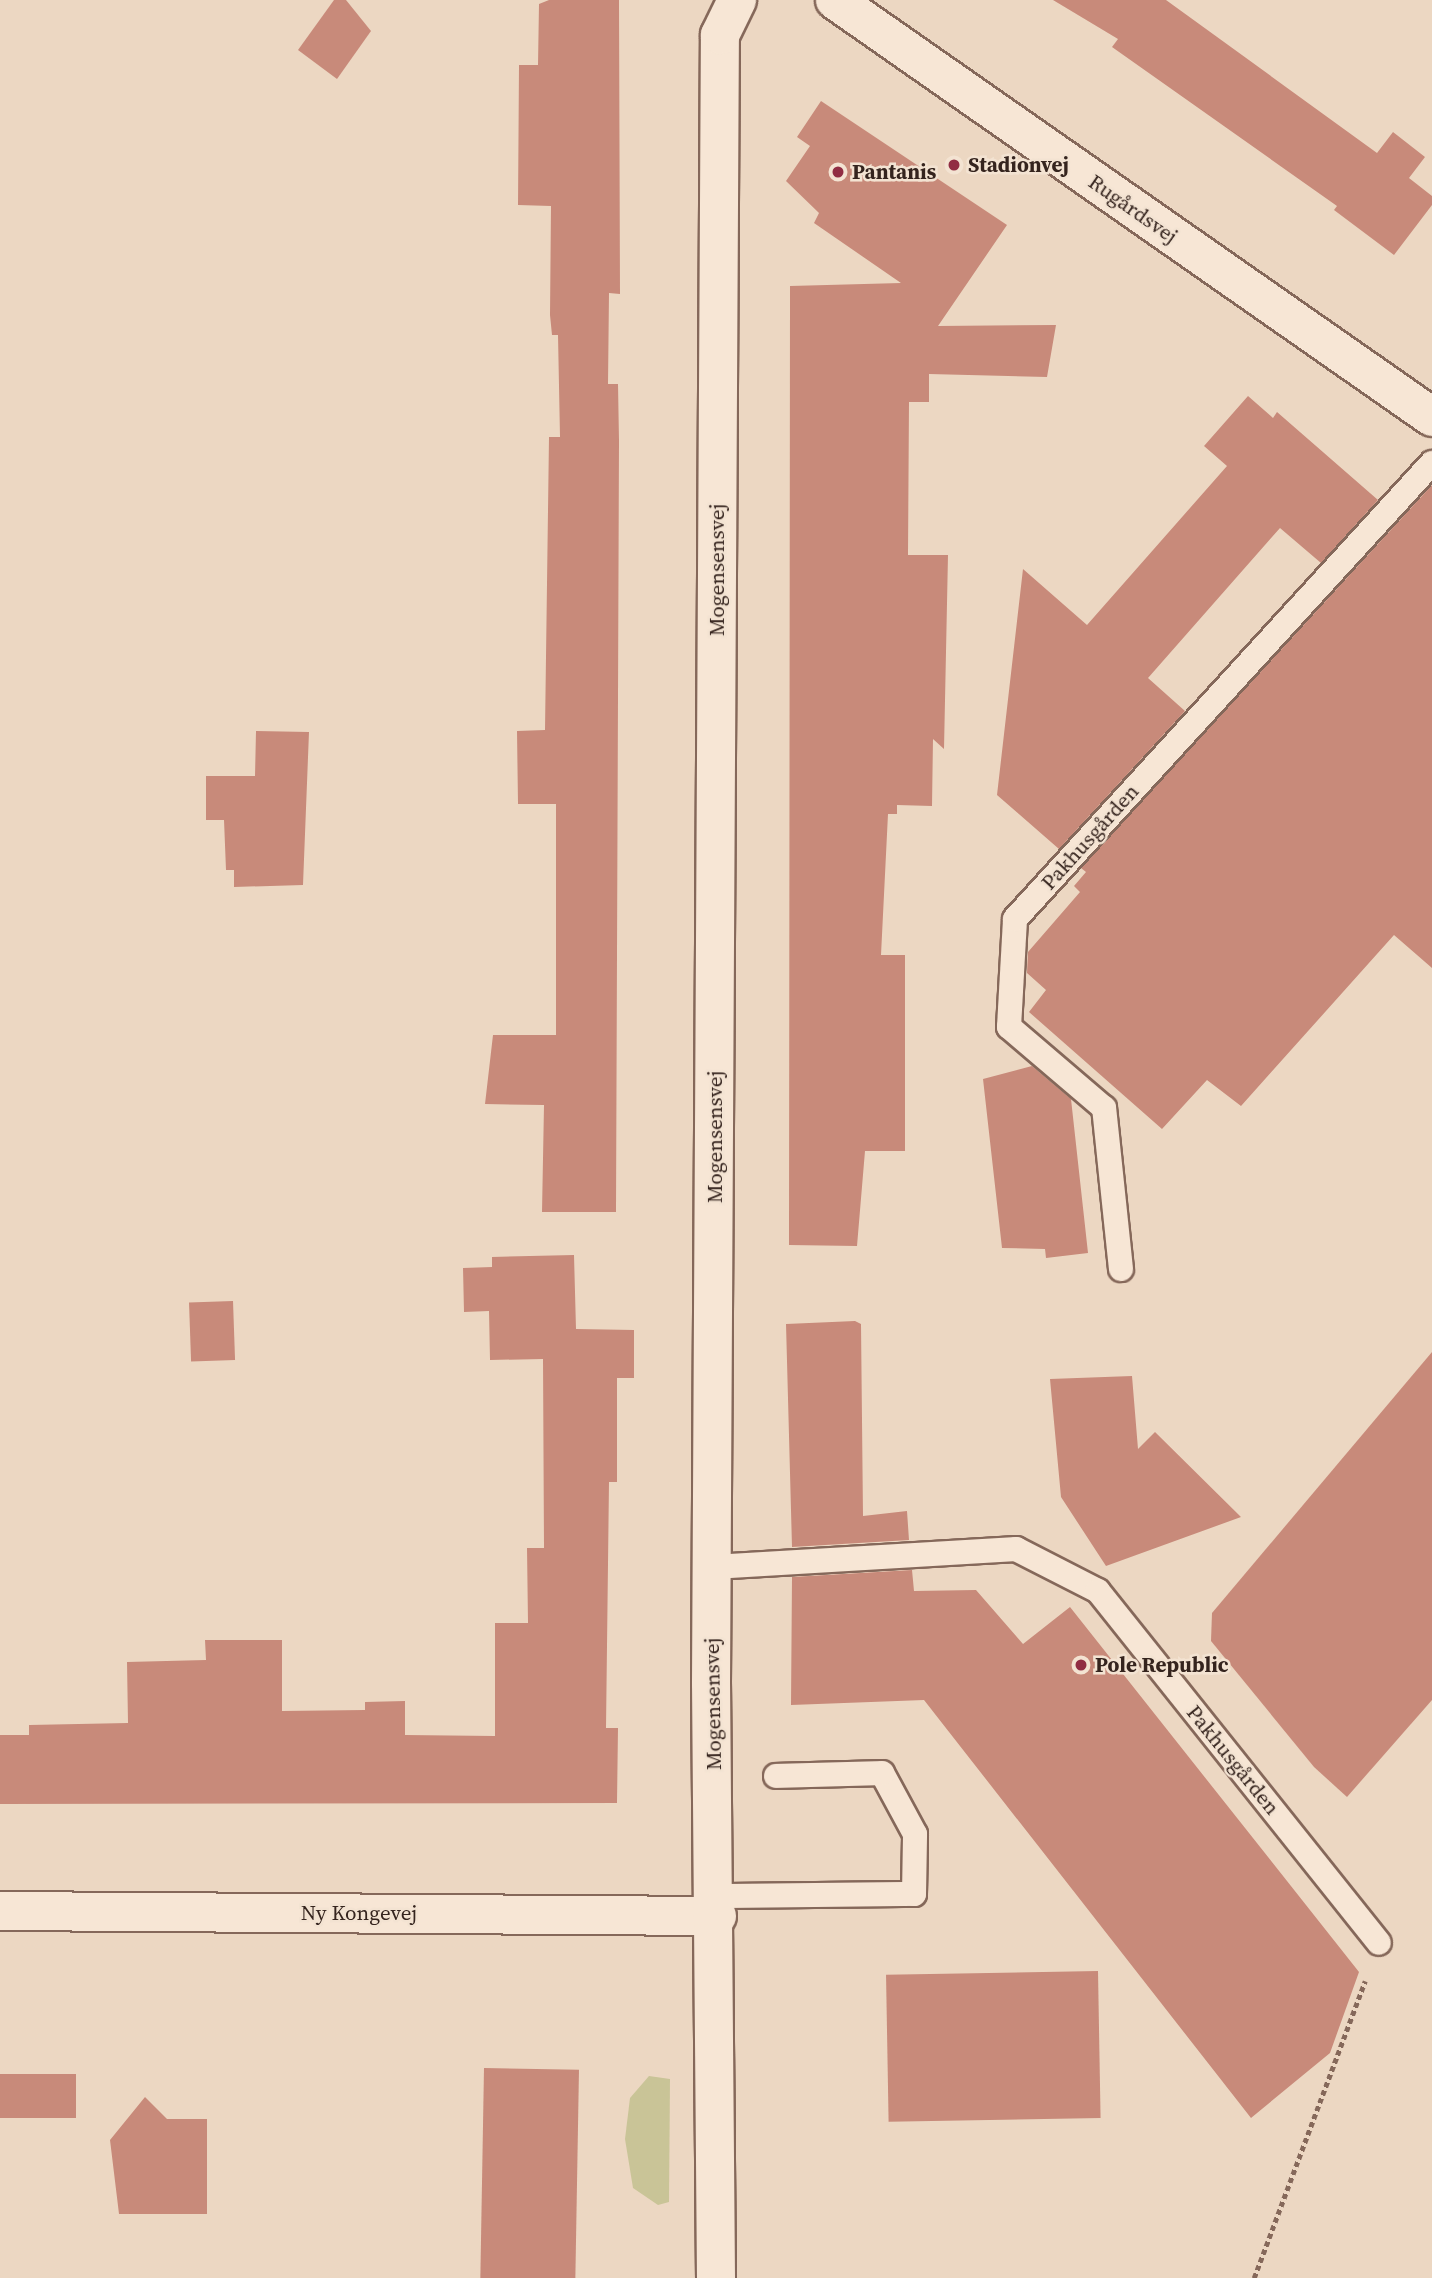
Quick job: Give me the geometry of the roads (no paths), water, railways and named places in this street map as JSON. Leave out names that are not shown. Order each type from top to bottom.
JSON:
[{"type":"street","name":"Mogensensvej","points":[[716,2278],[717,1906],[713,1567],[720,35],[737,0]]},
{"type":"street","name":"Rugårdsvej","points":[[835,0],[1432,417]]},
{"type":"street","name":"Ny Kongevej","points":[[0,1911],[717,1906]]},
{"type":"lane","name":"Pakhusgården","points":[[1121,1269],[1104,1108],[1009,1027],[1015,919],[1432,463]]},
{"type":"lane","name":"Pakhusgården","points":[[713,1567],[1016,1549],[1098,1591],[1379,1943]]},
{"type":"lane","points":[[717,1906],[914,1894],[915,1834],[882,1773],[776,1776]]},
{"type":"place","name":"Stadionvej","points":[[954,165]]},
{"type":"place","name":"Pantanis","points":[[838,172]]},
{"type":"place","name":"Pole Republic","points":[[1081,1665]]}]
